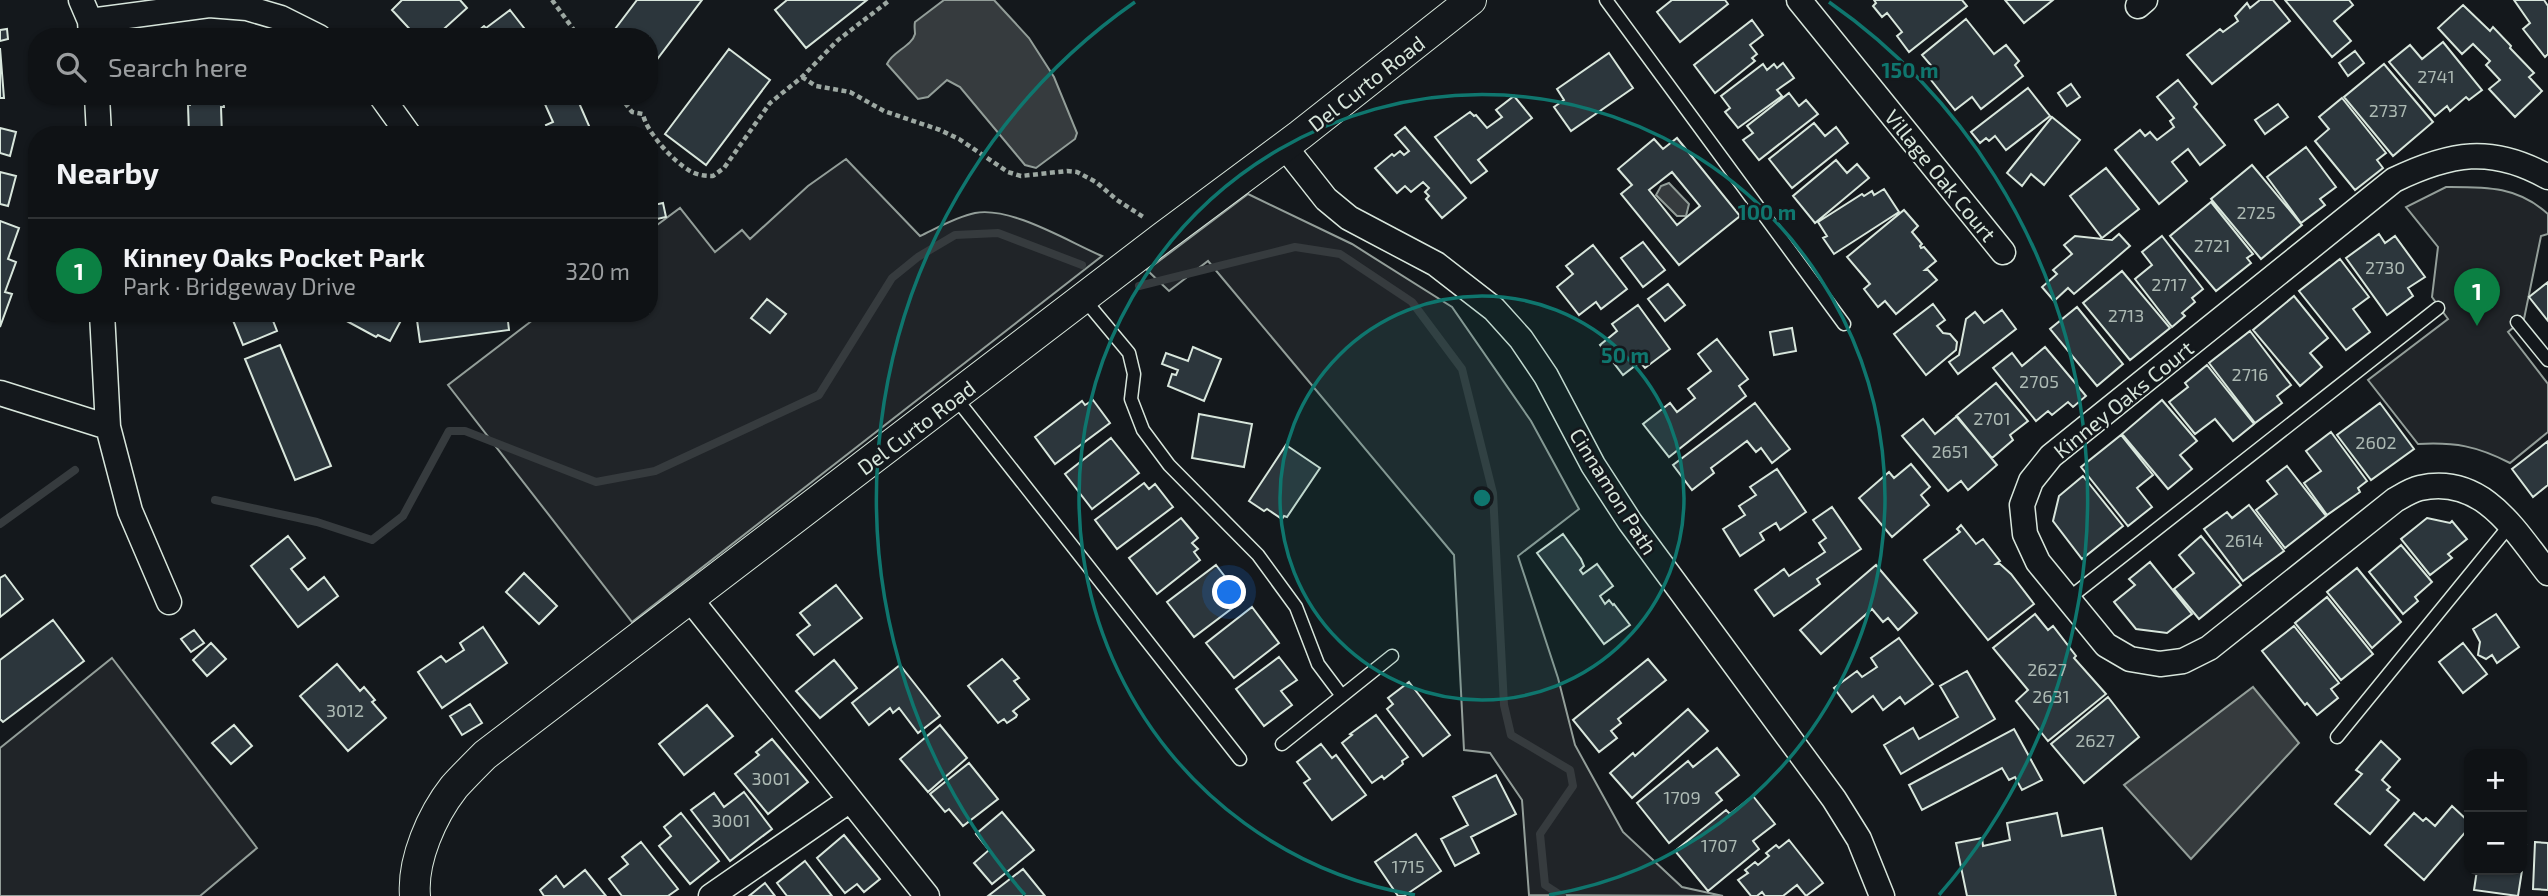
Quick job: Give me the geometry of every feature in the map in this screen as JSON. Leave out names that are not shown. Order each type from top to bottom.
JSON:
[{"type":"street","name":"Del Curto Road","points":[[414,894],[419,858],[433,822],[453,789],[485,755],[1284,147],[1471,0]]},
{"type":"street","name":"Village Oak Court","points":[[1799,0],[2003,252]]},
{"type":"street","points":[[88,19],[209,5],[247,8],[281,18],[301,28]]},
{"type":"street","points":[[97,105],[99,126]]},
{"type":"street","points":[[387,105],[403,126]]},
{"type":"street","name":"Cinnamon Path","points":[[1284,147],[1326,199],[1349,218],[1447,272],[1494,309],[1521,339],[1546,376],[1593,464],[1630,522],[1835,799],[1859,839],[1882,896]]},
{"type":"street","name":"Kinney Oaks Court","points":[[2510,525],[2499,511],[2475,494],[2448,486],[2419,488],[2395,500],[2209,648],[2183,661],[2160,664],[2130,659],[2106,645],[2038,562],[2025,534],[2022,505],[2031,481],[2051,456],[2394,180],[2443,159],[2474,155],[2528,166],[2548,177]]},
{"type":"street","points":[[102,322],[108,427],[130,512],[169,602]]},
{"type":"street","points":[[0,393],[108,427]]},
{"type":"street","points":[[2510,525],[2548,573]]},
{"type":"street","points":[[690,599],[927,896]]},
{"type":"street","points":[[711,896],[850,800]]},
{"type":"lane","points":[[1606,0],[1844,324]]},
{"type":"lane","points":[[1084,299],[1129,353],[1134,374],[1131,399],[1143,430],[1169,465],[1258,555],[1297,607],[1318,664],[1342,696]]},
{"type":"lane","points":[[2068,599],[2438,307]]},
{"type":"lane","points":[[2517,322],[2548,360]]},
{"type":"lane","points":[[955,397],[1240,759]]},
{"type":"lane","points":[[2337,737],[2510,525]]},
{"type":"lane","points":[[1282,744],[1392,656]]},
{"type":"path","points":[[552,0],[572,28]]},
{"type":"path","points":[[658,140],[690,171],[713,176],[724,168],[770,103],[802,77],[838,40],[890,0]]},
{"type":"path","points":[[802,77],[816,86],[850,92],[884,111],[940,130],[959,139],[1008,172],[1021,176],[1077,172],[1096,182],[1154,225]]},
{"type":"path","points":[[626,105],[632,113],[643,114],[648,126]]},
{"type":"shaded area","points":[[944,0],[994,0],[1029,38],[1054,77],[1077,133],[1075,139],[1036,168],[1025,165],[960,87],[947,80],[928,97],[918,99],[887,64],[913,38],[915,22]]},
{"type":"shaded area","points":[[846,159],[920,236],[961,217],[989,212],[1022,220],[1102,256],[632,622],[448,385],[530,322],[658,322],[658,224],[680,208],[715,252],[742,230],[750,239],[808,186]]},
{"type":"shaded area","points":[[1669,183],[1689,204],[1686,216],[1677,216],[1656,195],[1661,186]]},
{"type":"shaded area","points":[[2446,187],[2488,188],[2513,193],[2548,214],[2548,234],[2541,236],[2524,319],[2508,332],[2548,384],[2548,432],[2510,463],[2465,446],[2418,444],[2368,380],[2448,319],[2432,297],[2438,247],[2406,207]]},
{"type":"shaded area","points":[[1248,194],[1352,244],[1452,307],[1531,421],[1579,509],[1518,556],[1558,678],[1575,745],[1623,832],[1682,887],[1723,896],[1529,895],[1522,800],[1490,753],[1464,750],[1454,555],[1208,261],[1169,291],[1147,270]]},
{"type":"shaded area","points":[[112,658],[257,848],[200,896],[0,896],[0,748]]},
{"type":"shaded area","points":[[2253,687],[2299,743],[2191,859],[2124,785]]},
{"type":"building","points":[[402,0],[460,0],[467,8],[445,28],[409,28],[392,10]]},
{"type":"building","points":[[637,0],[702,0],[658,58],[658,28],[616,28]]},
{"type":"building","points":[[787,0],[867,0],[806,48],[775,10]]},
{"type":"building","points":[[1672,0],[1725,0],[1728,4],[1680,42],[1657,12]]},
{"type":"building","points":[[1874,0],[1962,0],[1967,6],[1909,52],[1897,36],[1902,32],[1887,13],[1882,17],[1873,6],[1876,3]]},
{"type":"building","points":[[2005,0],[2053,0],[2024,23]]},
{"type":"building","points":[[2260,0],[2273,0],[2290,21],[2212,84],[2187,55],[2220,29],[2223,32],[2238,21],[2235,16],[2247,3],[2250,8]]},
{"type":"building","points":[[2285,0],[2349,0],[2353,5],[2334,21],[2351,41],[2332,57]]},
{"type":"building","points":[[2514,0],[2544,0],[2548,6],[2548,54],[2545,57],[2523,29],[2530,23]]},
{"type":"building","points":[[2463,5],[2490,31],[2493,27],[2534,73],[2529,77],[2542,91],[2515,117],[2489,89],[2500,80],[2486,65],[2490,61],[2473,44],[2462,54],[2438,28]]},
{"type":"building","points":[[510,10],[524,28],[486,28]]},
{"type":"building","points":[[1966,19],[1994,54],[2006,45],[2019,61],[2015,65],[2023,76],[1981,109],[1972,97],[1955,110],[1927,75],[1934,69],[1922,55]]},
{"type":"building","points":[[1752,20],[1763,35],[1750,45],[1757,54],[1752,58],[1755,61],[1715,93],[1694,65]]},
{"type":"building","points":[[7,29],[8,39],[0,41],[0,30]]},
{"type":"building","points":[[2443,42],[2482,90],[2469,100],[2466,97],[2450,111],[2447,106],[2435,116],[2389,62],[2410,45],[2422,59]]},
{"type":"building","points":[[0,48],[4,98],[0,98]]},
{"type":"building","points":[[729,49],[770,80],[706,165],[665,134]]},
{"type":"building","points":[[2355,51],[2364,63],[2348,76],[2339,63]]},
{"type":"building","points":[[1609,53],[1633,88],[1571,131],[1554,107],[1564,100],[1557,89]]},
{"type":"building","points":[[1783,63],[1794,78],[1777,90],[1782,96],[1738,128],[1725,112],[1730,108],[1721,96],[1763,64],[1767,70],[1774,64],[1777,68]]},
{"type":"building","points":[[2384,64],[2433,122],[2393,156],[2344,97]]},
{"type":"building","points":[[2178,80],[2197,104],[2194,107],[2225,145],[2200,165],[2188,149],[2172,162],[2187,181],[2159,204],[2115,150],[2140,130],[2145,136],[2150,132],[2157,140],[2174,127],[2170,121],[2174,118],[2157,97]]},
{"type":"building","points":[[2071,84],[2080,97],[2067,106],[2058,93]]},
{"type":"building","points":[[2028,88],[2050,116],[2006,150],[1995,136],[1980,143],[1971,132]]},
{"type":"building","points":[[1789,93],[1799,106],[1806,100],[1818,114],[1759,160],[1743,140],[1753,133],[1747,126]]},
{"type":"building","points":[[1514,96],[1532,118],[1478,160],[1487,171],[1471,183],[1435,137],[1470,112],[1487,128],[1502,117],[1496,110]]},
{"type":"building","points":[[2342,98],[2386,153],[2377,160],[2383,168],[2355,190],[2315,141],[2329,129],[2319,117]]},
{"type":"building","points":[[2278,104],[2288,117],[2265,134],[2255,120]]},
{"type":"building","points":[[188,105],[224,105],[221,107],[222,126],[189,126]]},
{"type":"building","points":[[545,105],[580,105],[589,126],[546,126],[553,122]]},
{"type":"building","points":[[2052,117],[2080,140],[2044,185],[2031,174],[2022,186],[2007,173]]},
{"type":"building","points":[[1814,123],[1825,136],[1836,127],[1848,143],[1792,188],[1769,159]]},
{"type":"building","points":[[1405,127],[1466,198],[1442,218],[1426,199],[1429,196],[1425,192],[1429,188],[1423,182],[1411,192],[1405,186],[1397,193],[1375,168],[1392,154],[1394,156],[1400,151],[1404,155],[1409,151],[1395,135]]},
{"type":"building","points":[[0,128],[16,132],[10,156],[0,153]]},
{"type":"building","points":[[1677,138],[1740,216],[1679,265],[1621,194],[1632,185],[1618,169],[1654,139],[1663,149]],"holes":[[[1672,172],[1700,206],[1677,225],[1649,190]]]},
{"type":"building","points":[[2306,147],[2336,187],[2320,199],[2325,205],[2301,223],[2267,177]]},
{"type":"building","points":[[1836,160],[1847,173],[1857,164],[1869,178],[1815,223],[1793,196]]},
{"type":"building","points":[[2252,165],[2302,225],[2261,259],[2211,199]]},
{"type":"building","points":[[2106,168],[2139,209],[2102,238],[2070,196]]},
{"type":"building","points":[[0,172],[16,176],[8,206],[0,204]]},
{"type":"building","points":[[1884,189],[1899,212],[1834,254],[1823,238],[1827,236],[1818,222],[1862,194],[1864,196],[1872,191],[1874,195]]},
{"type":"building","points":[[2211,202],[2253,254],[2247,258],[2251,263],[2216,291],[2170,236]]},
{"type":"building","points":[[663,203],[666,217],[658,219],[658,204]]},
{"type":"building","points":[[1904,210],[1918,226],[1912,232],[1922,244],[1921,248],[1924,247],[1936,261],[1925,270],[1937,280],[1896,314],[1885,301],[1878,307],[1864,289],[1870,284],[1847,257]]},
{"type":"building","points":[[0,221],[19,228],[8,259],[16,262],[5,292],[12,294],[0,327]]},
{"type":"building","points":[[2119,234],[2130,246],[2074,294],[2068,288],[2054,301],[2042,287],[2057,274],[2053,270],[2072,254],[2064,245],[2075,236],[2112,240]]},
{"type":"building","points":[[2379,234],[2385,243],[2395,236],[2425,277],[2408,288],[2413,296],[2387,315],[2346,258]]},
{"type":"building","points":[[2162,236],[2203,289],[2192,298],[2195,302],[2182,313],[2185,316],[2172,327],[2135,279],[2152,265],[2142,252]]},
{"type":"building","points":[[1643,242],[1665,270],[1643,287],[1621,258]]},
{"type":"building","points":[[1593,245],[1627,289],[1601,309],[1596,302],[1579,315],[1557,287],[1573,274],[1566,266]]},
{"type":"building","points":[[2340,259],[2369,297],[2353,309],[2370,332],[2346,350],[2299,291]]},
{"type":"building","points":[[2122,271],[2170,328],[2130,360],[2083,303]]},
{"type":"building","points":[[2548,282],[2548,321],[2529,297]]},
{"type":"building","points":[[1668,284],[1685,305],[1665,321],[1648,299]]},
{"type":"building","points":[[2481,292],[2487,294],[2487,306],[2481,308],[2475,306],[2473,300],[2475,294]]},
{"type":"building","points":[[2294,296],[2328,338],[2310,353],[2322,367],[2300,386],[2253,330]]},
{"type":"building","points":[[767,299],[786,314],[770,333],[751,318]]},
{"type":"building","points":[[1933,304],[1945,320],[1937,326],[1957,342],[1956,350],[1926,375],[1894,334]]},
{"type":"building","points":[[1638,305],[1670,349],[1645,368],[1640,362],[1623,375],[1600,345],[1617,331],[1612,324]]},
{"type":"building","points":[[2077,307],[2123,364],[2097,386],[2050,329]]},
{"type":"building","points":[[2002,310],[2016,329],[1958,374],[1949,362],[1959,355],[1966,319],[1975,312],[1984,323]]},
{"type":"building","points":[[234,322],[274,322],[277,331],[243,345]]},
{"type":"building","points":[[348,322],[400,322],[390,341],[378,335],[376,337]]},
{"type":"building","points":[[417,322],[508,322],[509,330],[420,342]]},
{"type":"building","points":[[1792,328],[1796,351],[1774,355],[1770,332]]},
{"type":"building","points":[[2250,331],[2291,385],[2277,396],[2282,403],[2255,423],[2209,363]]},
{"type":"building","points":[[1717,339],[1748,379],[1739,386],[1746,396],[1669,457],[1643,424],[1670,403],[1677,412],[1695,398],[1688,389],[1711,371],[1698,354]]},
{"type":"building","points":[[280,345],[331,466],[295,480],[245,359]]},
{"type":"building","points":[[1193,347],[1221,359],[1204,401],[1168,386],[1172,374],[1176,375],[1178,370],[1162,364],[1166,353],[1188,361]]},
{"type":"building","points":[[2045,347],[2086,396],[2073,407],[2068,402],[2052,415],[2048,411],[2036,421],[1993,368],[2012,353],[2022,366]]},
{"type":"building","points":[[2207,365],[2254,424],[2233,441],[2215,419],[2195,434],[2169,402],[2188,387],[2185,383]]},
{"type":"building","points":[[1996,383],[2028,421],[2010,435],[2013,440],[1992,458],[1956,416]]},
{"type":"building","points":[[1093,400],[1110,423],[1055,464],[1035,437],[1082,401],[1085,405]]},
{"type":"building","points":[[2162,400],[2197,441],[2180,455],[2192,469],[2168,489],[2122,434]]},
{"type":"building","points":[[1755,403],[1790,449],[1772,463],[1761,448],[1756,452],[1747,441],[1711,468],[1714,473],[1692,490],[1673,465]]},
{"type":"building","points":[[2380,403],[2414,449],[2371,480],[2337,435]]},
{"type":"building","points":[[1199,414],[1252,424],[1244,467],[1192,458]]},
{"type":"building","points":[[1957,416],[1997,465],[1968,490],[1961,481],[1948,491],[1902,436],[1923,419],[1935,434]]},
{"type":"building","points":[[2331,432],[2367,481],[2358,488],[2360,492],[2327,515],[2304,483],[2321,471],[2306,451]]},
{"type":"building","points":[[2121,435],[2153,475],[2137,488],[2152,507],[2128,526],[2081,467]]},
{"type":"building","points":[[1111,438],[1139,473],[1092,509],[1065,474]]},
{"type":"building","points":[[2548,441],[2548,485],[2533,497],[2512,469]]},
{"type":"building","points":[[1286,445],[1320,468],[1287,517],[1282,519],[1249,501]]},
{"type":"building","points":[[1911,464],[1930,487],[1921,495],[1929,505],[1892,537],[1859,498],[1889,472],[1894,478]]},
{"type":"building","points":[[2287,466],[2326,516],[2285,548],[2256,510],[2277,494],[2267,481]]},
{"type":"building","points":[[1777,469],[1806,512],[1780,530],[1776,523],[1760,533],[1764,540],[1740,556],[1723,529],[1745,515],[1739,506],[1756,495],[1750,487]]},
{"type":"building","points":[[2083,476],[2123,526],[2082,559],[2053,521],[2059,496]]},
{"type":"building","points":[[1144,483],[1149,489],[1155,484],[1173,507],[1117,549],[1095,520]]},
{"type":"building","points":[[2249,505],[2284,551],[2243,581],[2204,529],[2227,512],[2232,518]]},
{"type":"building","points":[[1832,507],[1861,549],[1817,579],[1820,584],[1774,616],[1755,590],[1784,569],[1789,576],[1825,552],[1819,543],[1826,538],[1813,520]]},
{"type":"building","points":[[1181,518],[1198,538],[1192,543],[1198,549],[1194,552],[1200,560],[1157,594],[1129,558]]},
{"type":"building","points":[[2427,518],[2450,523],[2452,521],[2467,539],[2448,554],[2452,558],[2430,575],[2401,539]]},
{"type":"building","points":[[1961,525],[1976,544],[1983,539],[2000,561],[1996,564],[2000,564],[2011,574],[2034,604],[1988,640],[1924,560],[1960,532],[1957,529]]},
{"type":"building","points":[[1563,534],[1581,559],[1584,566],[1580,570],[1583,574],[1597,564],[1613,586],[1600,596],[1605,604],[1609,600],[1614,604],[1630,625],[1604,644],[1537,553]]},
{"type":"building","points":[[288,536],[305,558],[291,569],[308,590],[324,577],[338,596],[298,627],[251,566]]},
{"type":"building","points":[[2201,536],[2241,585],[2199,619],[2174,589],[2194,573],[2179,555]]},
{"type":"building","points":[[2401,545],[2432,582],[2415,597],[2418,601],[2403,614],[2369,572]]},
{"type":"building","points":[[2150,562],[2192,614],[2167,633],[2136,629],[2114,602],[2135,585],[2129,579]]},
{"type":"building","points":[[1216,565],[1243,600],[1194,637],[1167,602]]},
{"type":"building","points":[[1876,565],[1917,613],[1898,630],[1888,618],[1883,622],[1872,609],[1821,654],[1800,630]]},
{"type":"building","points":[[2357,568],[2401,622],[2372,648],[2327,592]]},
{"type":"building","points":[[524,573],[557,606],[539,624],[506,592]]},
{"type":"building","points":[[5,575],[23,599],[0,617],[0,578]]},
{"type":"building","points":[[836,585],[862,618],[814,655],[797,635],[810,625],[800,613]]},
{"type":"building","points":[[2327,597],[2373,654],[2341,680],[2295,623]]},
{"type":"building","points":[[1252,607],[1279,643],[1234,678],[1206,643]]},
{"type":"building","points":[[2035,614],[2048,630],[2053,626],[2076,656],[2074,658],[2106,694],[2048,741],[2016,701],[2028,690],[1993,648]]},
{"type":"building","points":[[2496,614],[2519,647],[2497,663],[2492,655],[2486,659],[2478,655],[2480,642],[2473,629]]},
{"type":"building","points":[[53,620],[84,661],[3,722],[0,719],[0,660]]},
{"type":"building","points":[[2294,626],[2339,683],[2331,689],[2338,698],[2317,715],[2307,703],[2305,705],[2262,651]]},
{"type":"building","points":[[483,627],[507,663],[442,708],[418,672],[441,656],[446,662],[464,650],[460,643]]},
{"type":"building","points":[[194,630],[204,643],[191,652],[181,639]]},
{"type":"building","points":[[1899,638],[1933,684],[1905,704],[1900,697],[1883,710],[1873,696],[1852,712],[1834,688],[1857,671],[1862,677],[1877,667],[1871,658]]},
{"type":"building","points":[[211,643],[226,659],[207,676],[193,660]]},
{"type":"building","points":[[2463,643],[2487,674],[2463,693],[2439,662]]},
{"type":"building","points":[[1279,657],[1297,680],[1281,691],[1292,705],[1264,726],[1236,689]]},
{"type":"building","points":[[1002,659],[1019,678],[1014,681],[1029,699],[1013,711],[1016,717],[1007,723],[1004,719],[998,723],[968,686]]},
{"type":"building","points":[[1648,659],[1666,680],[1618,719],[1621,723],[1611,731],[1617,738],[1599,752],[1573,720]]},
{"type":"building","points":[[834,660],[857,688],[820,718],[796,691]]},
{"type":"building","points":[[337,664],[360,691],[364,687],[375,700],[372,702],[386,718],[348,751],[300,696]]},
{"type":"building","points":[[900,665],[940,716],[918,733],[899,708],[893,713],[890,708],[869,725],[852,703]]},
{"type":"building","points":[[1967,671],[1995,719],[1901,774],[1884,745],[1913,728],[1919,739],[1958,717],[1940,686]]},
{"type":"building","points":[[1409,682],[1450,735],[1423,756],[1387,709],[1393,704],[1388,698]]},
{"type":"building","points":[[2108,697],[2139,737],[2084,783],[2051,744]]},
{"type":"building","points":[[470,704],[482,723],[462,735],[450,716]]},
{"type":"building","points":[[707,705],[733,736],[684,775],[659,744]]},
{"type":"building","points":[[1688,709],[1708,731],[1632,798],[1610,773],[1633,753],[1635,756]]},
{"type":"building","points":[[1376,715],[1408,757],[1384,779],[1382,776],[1372,783],[1342,743]]},
{"type":"building","points":[[234,725],[252,746],[231,764],[212,743]]},
{"type":"building","points":[[940,725],[967,758],[928,792],[900,759]]},
{"type":"building","points":[[2014,729],[2042,780],[2022,790],[2015,777],[2009,780],[2002,768],[1922,810],[1909,785]]},
{"type":"building","points":[[772,739],[808,782],[768,814],[735,774],[759,755],[756,752]]},
{"type":"building","points":[[2381,741],[2400,759],[2382,780],[2390,787],[2387,790],[2399,800],[2370,834],[2335,804],[2362,774],[2356,770]]},
{"type":"building","points":[[1321,744],[1332,758],[1336,755],[1366,795],[1332,820],[1304,783],[1310,779],[1297,762]]},
{"type":"building","points":[[1717,748],[1739,775],[1716,793],[1722,800],[1669,843],[1637,803],[1688,761],[1693,767]]},
{"type":"building","points":[[969,763],[998,799],[963,826],[949,809],[945,812],[930,794]]},
{"type":"building","points":[[1496,775],[1516,814],[1471,837],[1479,853],[1455,866],[1441,839],[1468,825],[1453,797]]},
{"type":"building","points":[[744,792],[772,829],[730,861],[691,810],[714,793],[724,807]]},
{"type":"building","points":[[1753,796],[1775,824],[1753,841],[1759,849],[1708,891],[1675,851],[1726,810],[1730,814]]},
{"type":"building","points":[[2452,806],[2464,817],[2464,834],[2424,880],[2385,845],[2414,813],[2435,826]]},
{"type":"building","points":[[1002,812],[1034,850],[992,884],[974,863],[989,850],[976,834]]},
{"type":"building","points":[[681,813],[719,861],[690,884],[659,846],[671,836],[664,827]]},
{"type":"building","points":[[2057,813],[2062,836],[2102,828],[2116,896],[1967,896],[1956,843],[1982,838],[1983,846],[2010,840],[2007,823]]},
{"type":"building","points":[[1416,834],[1441,871],[1404,896],[1398,896],[1375,862]]},
{"type":"building","points":[[844,835],[880,879],[864,892],[857,884],[845,893],[817,858]]},
{"type":"building","points":[[1789,840],[1823,883],[1806,896],[1797,885],[1783,896],[1765,896],[1762,892],[1751,896],[1738,880],[1748,873],[1745,870],[1755,862],[1758,865],[1769,856],[1766,853],[1776,845],[1779,848]]},
{"type":"building","points":[[641,842],[678,889],[668,896],[622,896],[609,879],[628,864],[622,857]]},
{"type":"building","points":[[2535,842],[2548,843],[2548,890],[2533,889]]},
{"type":"building","points":[[805,861],[832,896],[787,896],[777,883]]},
{"type":"building","points":[[1023,869],[1045,896],[988,896]]},
{"type":"building","points":[[585,870],[606,896],[544,896],[540,890],[556,876],[564,887]]},
{"type":"building","points":[[2476,875],[2521,875],[2518,896],[2474,890]]},
{"type":"building","points":[[765,883],[775,896],[749,896]]},
{"type":"waterway","points":[[215,500],[317,522],[372,540],[403,516],[449,431],[465,431],[596,482],[655,471],[819,395],[892,278],[918,257],[955,235],[998,233],[1082,265]]},
{"type":"waterway","points":[[1139,286],[1295,247],[1340,254],[1412,302],[1462,369],[1493,493],[1504,705],[1511,735],[1570,770],[1573,786],[1540,834],[1545,885],[1562,896]]},
{"type":"waterway","points":[[0,524],[75,470]]},
{"type":"place","name":"Kinney Oaks Pocket Park","points":[[2477,326]]}]
